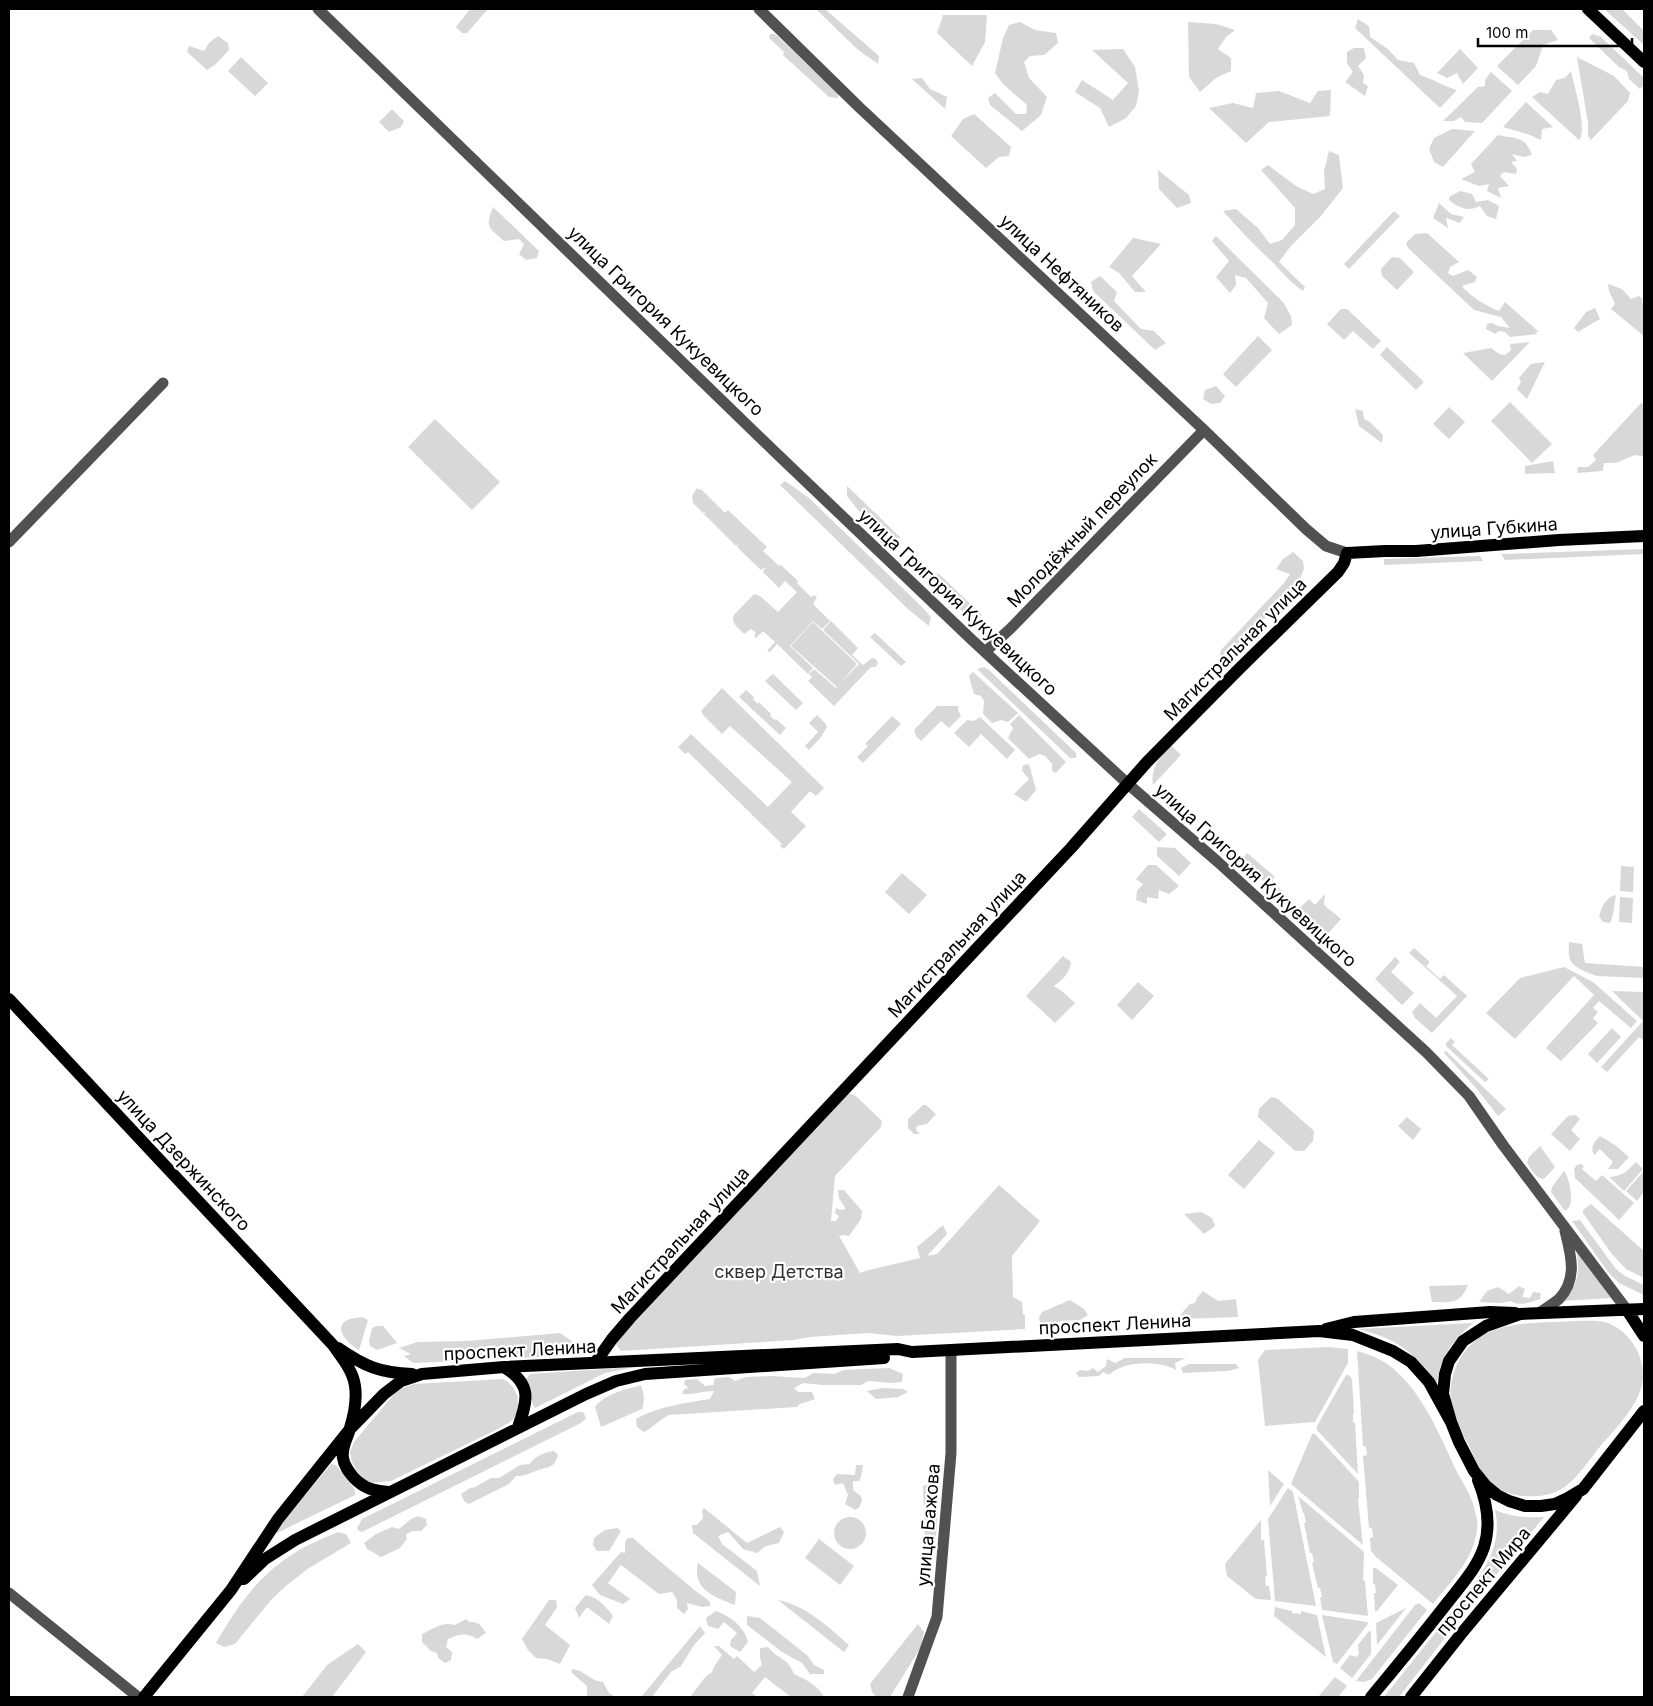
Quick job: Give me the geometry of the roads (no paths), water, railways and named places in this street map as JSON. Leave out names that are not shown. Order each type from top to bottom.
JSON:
[{"type":"main road","points":[[1588,9],[1644,62]]},
{"type":"main road","name":"улица Губкина","points":[[1347,553],[1416,551],[1559,540],[1644,536]]},
{"type":"main road","name":"Магистральная улица","points":[[595,1363],[630,1318],[1065,855],[1147,762],[1338,572],[1344,563],[1347,553]]},
{"type":"main road","name":"улица Дзержинского","points":[[9,999],[333,1345],[351,1372],[355,1386],[355,1400],[350,1429],[343,1446],[343,1458],[348,1471],[360,1484],[371,1490],[389,1492]]},
{"type":"main road","points":[[1582,1489],[1556,1504],[1525,1506],[1497,1495],[1486,1486],[1474,1471],[1459,1442],[1442,1394],[1449,1361],[1463,1341],[1486,1326],[1520,1314],[1644,1309]]},
{"type":"main road","points":[[1627,1310],[1644,1336]]},
{"type":"main road","name":"проспект Ленина","points":[[1319,1331],[1354,1322],[1490,1312],[1520,1314]]},
{"type":"main road","name":"проспект Ленина","points":[[144,1697],[230,1590],[278,1519],[350,1429],[384,1394],[401,1380],[422,1374],[504,1367],[898,1349],[912,1352],[1319,1331],[1353,1335],[1367,1339],[1411,1362],[1429,1382],[1451,1422]]},
{"type":"main road","name":"улица Дзержинского","points":[[333,1345],[375,1369],[392,1373],[422,1374]]},
{"type":"main road","name":"проспект Ленина","points":[[230,1590],[265,1560],[295,1540],[593,1391],[624,1379],[645,1374],[898,1357],[912,1352]]},
{"type":"main road","points":[[504,1367],[517,1375],[523,1386],[526,1404],[518,1428]]},
{"type":"main road","name":"проспект Мира","points":[[1411,1697],[1644,1411]]},
{"type":"main road","name":"проспект Мира","points":[[1371,1697],[1477,1563],[1484,1548],[1488,1528],[1487,1509],[1474,1471]]},
{"type":"street","name":"улица Григория Кукуевицкого","points":[[318,9],[774,451],[985,652],[1128,784],[1218,862],[1432,1058],[1469,1096],[1503,1145],[1627,1310]]},
{"type":"street","name":"улица Нефтяников","points":[[759,9],[1306,529],[1326,546],[1347,553]]},
{"type":"street","points":[[9,542],[163,383]]},
{"type":"street","name":"Молодёжный переулок","points":[[985,652],[1010,629],[1204,430]]},
{"type":"street","name":"улица Григория Кукуевицкого","points":[[1539,1313],[1558,1299],[1568,1286],[1572,1271],[1571,1256],[1564,1227]]},
{"type":"street","name":"улица Бажова","points":[[908,1697],[937,1617],[951,1452],[951,1350]]},
{"type":"street","points":[[9,1593],[138,1697]]},
{"type":"park label","name":"сквер Детства","points":[[779,1271]]}]
